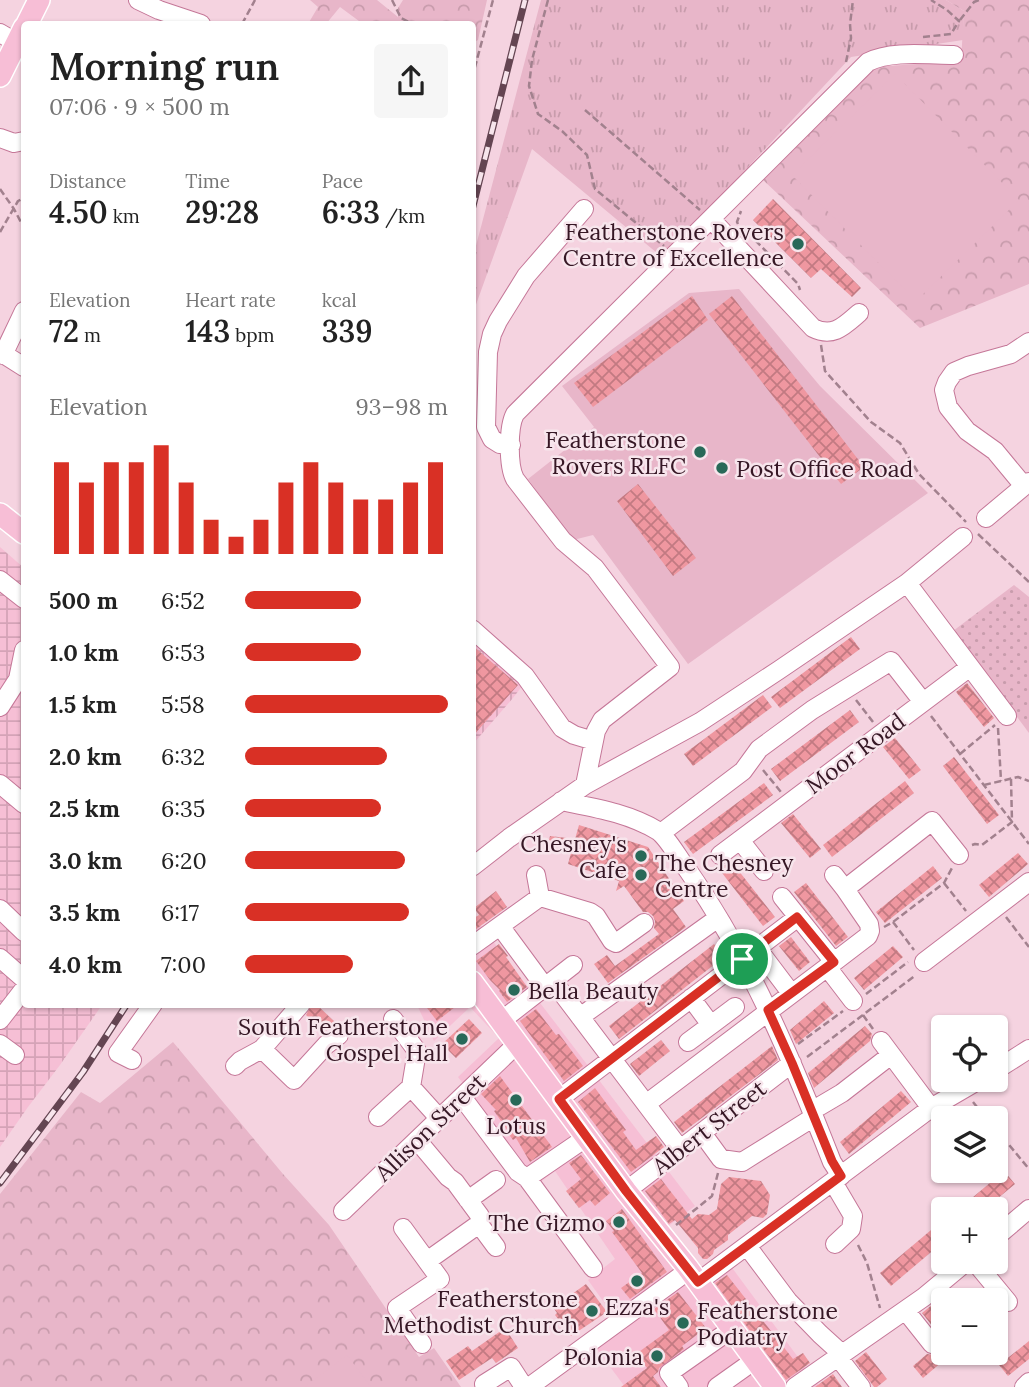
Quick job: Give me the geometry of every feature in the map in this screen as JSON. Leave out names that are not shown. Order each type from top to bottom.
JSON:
[{"type":"main road","points":[[25,21],[39,0]]},
{"type":"main road","points":[[0,76],[17,32]]},
{"type":"main road","points":[[0,514],[21,531]]},
{"type":"main road","points":[[476,987],[775,1387]]},
{"type":"street","points":[[138,0],[192,21]]},
{"type":"street","points":[[585,785],[596,731],[602,720],[670,667],[595,568],[563,541],[515,479],[510,464],[511,422],[515,414],[868,62],[896,55],[954,55]]},
{"type":"street","points":[[0,138],[14,143],[21,142]]},
{"type":"street","points":[[511,445],[500,444],[492,439],[486,427],[488,352],[492,334],[526,276],[584,209]]},
{"type":"street","points":[[711,219],[813,328],[830,332],[844,326],[859,313]]},
{"type":"street","points":[[21,317],[2,354],[21,365]]},
{"type":"street","points":[[476,864],[585,785],[700,722],[907,583],[1027,484],[995,452],[967,431],[948,407],[944,390],[954,372],[1011,354],[1029,342]]},
{"type":"street","points":[[0,580],[21,597]]},
{"type":"street","points":[[907,583],[1007,716]]},
{"type":"street","points":[[476,633],[525,676],[562,728],[594,741]]},
{"type":"street","points":[[661,833],[743,771],[759,748],[812,710],[891,661],[922,703]]},
{"type":"street","name":"Moor Road","points":[[720,855],[970,667]]},
{"type":"street","points":[[0,707],[21,681]]},
{"type":"street","points":[[0,784],[21,802]]},
{"type":"street","points":[[561,801],[623,814],[661,833],[701,888],[718,918],[749,953],[791,993]]},
{"type":"street","points":[[845,890],[932,821],[959,855]]},
{"type":"street","points":[[740,840],[764,871]]},
{"type":"street","points":[[536,875],[540,897]]},
{"type":"street","points":[[646,1104],[867,936],[869,924],[834,875]]},
{"type":"street","points":[[921,958],[944,945],[1029,882]]},
{"type":"street","points":[[540,897],[590,912],[596,916],[615,943],[644,923]]},
{"type":"street","points":[[476,943],[540,897]]},
{"type":"street","points":[[782,897],[853,1000]]},
{"type":"street","points":[[0,909],[21,929]]},
{"type":"street","points":[[559,1099],[797,917]]},
{"type":"street","points":[[580,1017],[718,918]]},
{"type":"street","points":[[500,926],[580,1017],[680,1149]]},
{"type":"street","points":[[749,953],[768,1010],[817,1112],[837,1179],[853,1216],[851,1229],[835,1244]]},
{"type":"street","points":[[0,958],[21,976]]},
{"type":"street","points":[[501,1021],[573,965]]},
{"type":"street","points":[[0,1020],[21,993]]},
{"type":"street","points":[[691,998],[711,1025]]},
{"type":"street","points":[[688,1042],[735,1007]]},
{"type":"street","points":[[132,1060],[118,1052],[150,1008]]},
{"type":"street","points":[[235,1066],[262,1049],[298,1008]]},
{"type":"street","points":[[378,1117],[411,1087],[418,1051],[393,1019]]},
{"type":"street","points":[[262,1049],[294,1080],[316,1055],[339,1035]]},
{"type":"street","name":"Allison Street","points":[[343,1211],[518,1043]]},
{"type":"street","points":[[0,1044],[15,1055]]},
{"type":"street","points":[[484,1384],[511,1367],[527,1387],[693,1276],[747,1246],[931,1108],[886,1048],[842,1093],[742,1162],[721,1159],[702,1133]]},
{"type":"street","points":[[1008,1062],[1029,1049]]},
{"type":"street","name":"Albert Street","points":[[626,1191],[792,1063]]},
{"type":"street","points":[[411,1087],[439,1118]]},
{"type":"street","points":[[935,1106],[959,1092]]},
{"type":"street","points":[[462,1097],[518,1172],[527,1178],[593,1268]]},
{"type":"street","points":[[527,1178],[587,1137]]},
{"type":"street","points":[[417,1140],[448,1177],[456,1182],[480,1216],[479,1224],[496,1247]]},
{"type":"street","points":[[468,1200],[496,1180]]},
{"type":"street","points":[[1008,1227],[1029,1209]]},
{"type":"street","points":[[425,1257],[479,1224]]},
{"type":"street","points":[[403,1228],[439,1279],[397,1308],[422,1344]]},
{"type":"street","points":[[747,1246],[788,1301],[840,1356],[861,1387]]},
{"type":"street","points":[[795,1387],[905,1311],[952,1274]]},
{"type":"street","points":[[985,1274],[1009,1302]]},
{"type":"street","points":[[905,1311],[931,1343]]},
{"type":"street","points":[[679,1387],[669,1373],[733,1328]]},
{"type":"street","points":[[717,1387],[755,1360]]},
{"type":"street","points":[[1024,1387],[1029,1382]]},
{"type":"path","points":[[244,21],[255,0]]},
{"type":"path","points":[[392,0],[401,18],[407,21]]},
{"type":"path","points":[[476,62],[493,0]]},
{"type":"path","points":[[548,0],[532,60],[529,86],[538,114],[562,131],[587,155],[595,189],[675,255]]},
{"type":"path","points":[[840,90],[851,38],[853,0]]},
{"type":"path","points":[[959,21],[974,2],[979,0]]},
{"type":"path","points":[[585,110],[711,219]]},
{"type":"path","points":[[0,190],[21,222]]},
{"type":"path","points":[[0,232],[21,200]]},
{"type":"path","points":[[741,210],[737,222],[798,284],[803,296]]},
{"type":"path","points":[[820,331],[825,371],[871,422],[900,443],[919,474],[1029,582]]},
{"type":"path","points":[[847,689],[882,733]]},
{"type":"path","points":[[922,703],[1029,844]]},
{"type":"path","points":[[960,754],[998,723],[1001,781]]},
{"type":"path","points":[[753,757],[789,803]]},
{"type":"path","points":[[984,785],[1018,776],[1029,781]]},
{"type":"path","points":[[1011,779],[1012,822]]},
{"type":"path","points":[[870,927],[886,927],[893,922],[944,883],[959,855],[975,844],[982,845],[1012,822]]},
{"type":"path","points":[[944,883],[975,923]]},
{"type":"path","points":[[998,906],[1029,947]]},
{"type":"path","points":[[893,922],[921,958]]},
{"type":"path","points":[[853,1000],[886,1048]]},
{"type":"path","points":[[965,1092],[976,1106]]},
{"type":"path","points":[[1008,1144],[1029,1169]]},
{"type":"path","points":[[662,1236],[712,1196],[721,1159]]},
{"type":"path","points":[[851,1229],[867,1263],[885,1324]]},
{"type":"shaded area","points":[[0,547],[21,565],[21,1008],[100,1008],[0,1147]]},
{"type":"shaded area","points":[[476,638],[526,681],[476,741]]},
{"type":"shaded area","points":[[476,919],[695,1206],[667,1227],[709,1280],[730,1265],[820,1387],[625,1387],[597,1349],[623,1329],[588,1280],[615,1259],[555,1171],[539,1183],[458,1077],[499,1038],[471,1008],[476,1008]]},
{"type":"shaded area","points":[[418,1008],[469,1008],[434,1041]]},
{"type":"green space","points":[[310,0],[377,0],[398,17],[398,8],[403,0],[487,0],[476,41],[476,21],[359,21],[340,7],[328,21],[310,21],[318,7]]},
{"type":"green space","points":[[541,0],[946,0],[964,11],[963,40],[851,57],[663,258],[532,149],[476,305],[476,246]]},
{"type":"green space","points":[[946,0],[1029,0],[1029,284],[920,328],[760,177],[873,67],[961,61],[964,11]]},
{"type":"green space","points":[[895,74],[1019,200],[916,301],[792,175]]},
{"type":"green space","name":"Post Office Road","points":[[739,289],[820,386],[928,493],[688,664],[593,535],[573,540],[528,479],[594,427],[562,386],[689,293]]},
{"type":"green space","points":[[1014,585],[1029,597],[1029,733],[953,631]]},
{"type":"green space","points":[[173,1042],[329,1225],[419,1357],[434,1348],[461,1387],[0,1387],[0,1194],[81,1092],[100,1103]]},
{"type":"green space","points":[[347,1355],[371,1387],[305,1387]]},
{"type":"building","name":"Featherstone Rovers Centre of Excellence","points":[[773,199],[861,288],[852,297],[821,269],[811,278],[753,220]]},
{"type":"building","points":[[692,296],[708,320],[593,407],[574,383]]},
{"type":"building","points":[[732,296],[864,467],[841,484],[709,314]]},
{"type":"building","points":[[638,484],[696,558],[673,576],[617,501]]},
{"type":"building","points":[[851,637],[860,649],[780,708],[771,697]]},
{"type":"building","points":[[476,648],[518,685],[476,732]]},
{"type":"building","points":[[967,683],[994,718],[984,727],[956,692]]},
{"type":"building","points":[[763,695],[772,707],[693,766],[684,754]]},
{"type":"building","points":[[850,710],[859,722],[780,781],[771,769]]},
{"type":"building","points":[[895,738],[921,770],[909,779],[883,747]]},
{"type":"building","points":[[954,757],[999,815],[987,824],[943,766]]},
{"type":"building","points":[[905,781],[914,793],[832,857],[823,845]]},
{"type":"building","points":[[764,783],[773,795],[693,854],[684,842]]},
{"type":"building","points":[[793,814],[821,849],[810,858],[781,823]]},
{"type":"building","name":"The Chesney Centre","points":[[579,825],[648,847],[684,901],[673,909],[686,927],[608,983],[594,964],[607,955],[615,966],[659,934],[654,928],[653,916],[643,912],[624,886],[616,891],[619,881],[568,864],[572,849],[549,840],[550,836],[575,839]]},
{"type":"building","points":[[1018,853],[1028,864],[989,897],[979,885]]},
{"type":"building","points":[[731,861],[775,917],[763,926],[719,869]]},
{"type":"building","points":[[933,866],[942,878],[885,923],[876,912]]},
{"type":"building","points":[[806,883],[848,937],[836,946],[794,892]]},
{"type":"building","points":[[496,891],[507,907],[476,929],[476,917],[479,915],[476,906]]},
{"type":"building","points":[[791,937],[810,962],[799,971],[779,946]]},
{"type":"building","points":[[499,944],[527,987],[507,1002],[476,961]]},
{"type":"building","points":[[714,944],[724,957],[619,1039],[609,1026]]},
{"type":"building","points":[[893,946],[903,957],[864,990],[854,978]]},
{"type":"building","points":[[824,1001],[834,1013],[796,1044],[790,1030]]},
{"type":"building","points":[[310,1008],[320,1008],[337,1024],[324,1032],[306,1015]]},
{"type":"building","points":[[427,1008],[454,1008],[437,1021]]},
{"type":"building","points":[[536,1009],[583,1066],[564,1081],[520,1021]]},
{"type":"building","name":"South Featherstone Gospel Hall","points":[[469,1019],[482,1033],[456,1058],[442,1044]]},
{"type":"building","points":[[865,1026],[872,1034],[870,1041],[814,1088],[808,1073]]},
{"type":"building","points":[[661,1040],[670,1051],[639,1076],[630,1064]]},
{"type":"building","points":[[772,1046],[778,1060],[682,1133],[674,1122]]},
{"type":"building","points":[[500,1076],[552,1147],[530,1162],[516,1138],[513,1140],[507,1132],[494,1111],[496,1110],[481,1094]]},
{"type":"building","points":[[595,1088],[626,1130],[623,1132],[636,1150],[656,1136],[664,1147],[631,1172],[578,1102]]},
{"type":"building","points":[[901,1091],[911,1102],[849,1154],[840,1142]]},
{"type":"building","points":[[581,1155],[610,1193],[595,1206],[590,1200],[579,1208],[566,1191],[581,1179],[569,1163]]},
{"type":"building","points":[[1008,1176],[1015,1184],[999,1197],[973,1197],[990,1183],[1008,1183]]},
{"type":"building","points":[[729,1177],[761,1181],[770,1195],[767,1214],[763,1218],[752,1216],[728,1235],[728,1240],[714,1250],[713,1254],[703,1259],[698,1248],[675,1220],[669,1224],[645,1191],[661,1179],[692,1219],[698,1214],[709,1215],[717,1209],[721,1184]]},
{"type":"building","points":[[622,1209],[667,1272],[630,1299],[621,1288],[642,1273],[606,1221]]},
{"type":"building","points":[[931,1230],[931,1252],[891,1286],[880,1273]]},
{"type":"building","points":[[727,1275],[793,1359],[803,1353],[810,1363],[786,1380],[715,1283]]},
{"type":"building","name":"Featherstone Methodist Church","points":[[586,1284],[607,1312],[571,1336],[555,1315],[557,1313],[552,1306]]},
{"type":"building","points":[[678,1292],[706,1328],[659,1368],[653,1376],[661,1387],[621,1387],[647,1368],[636,1354],[669,1330],[654,1309]]},
{"type":"building","points":[[931,1306],[931,1324],[922,1313]]},
{"type":"building","points":[[505,1328],[518,1348],[496,1363],[492,1358],[459,1380],[446,1361],[468,1346],[472,1351]]},
{"type":"building","points":[[1029,1341],[1029,1359],[1008,1376],[999,1365],[1008,1365],[1008,1358]]},
{"type":"building","points":[[866,1352],[887,1379],[877,1387],[874,1387],[855,1361]]},
{"type":"building","points":[[927,1354],[931,1355],[931,1365],[938,1365],[923,1378],[913,1366]]},
{"type":"building","points":[[833,1374],[842,1387],[815,1387]]},
{"type":"railway","points":[[476,194],[525,0]]},
{"type":"railway","points":[[0,1183],[83,1072],[124,1008]]},
{"type":"place","name":"Featherstone Rovers Centre of Excellence","points":[[798,244]]},
{"type":"place","name":"Featherstone Rovers RLFC","points":[[700,452]]},
{"type":"place","name":"Post Office Road","points":[[722,468]]},
{"type":"place","name":"Chesney's Cafe","points":[[641,856]]},
{"type":"place","name":"The Chesney Centre","points":[[641,875]]},
{"type":"place","name":"Bella Beauty","points":[[514,990]]},
{"type":"place","name":"South Featherstone Gospel Hall","points":[[462,1039]]},
{"type":"place","name":"Lotus","points":[[516,1100]]},
{"type":"place","name":"The Gizmo","points":[[619,1222]]},
{"type":"place","name":"Ezza's","points":[[637,1281]]},
{"type":"place","name":"Featherstone Methodist Church","points":[[592,1311]]},
{"type":"place","name":"Featherstone Podiatry","points":[[683,1323]]},
{"type":"place","name":"Polonia","points":[[657,1356]]},
{"type":"route","points":[[797,917],[834,962],[768,1010],[835,1169],[841,1176],[698,1282],[626,1191],[559,1099],[742,959],[797,917]]}]
